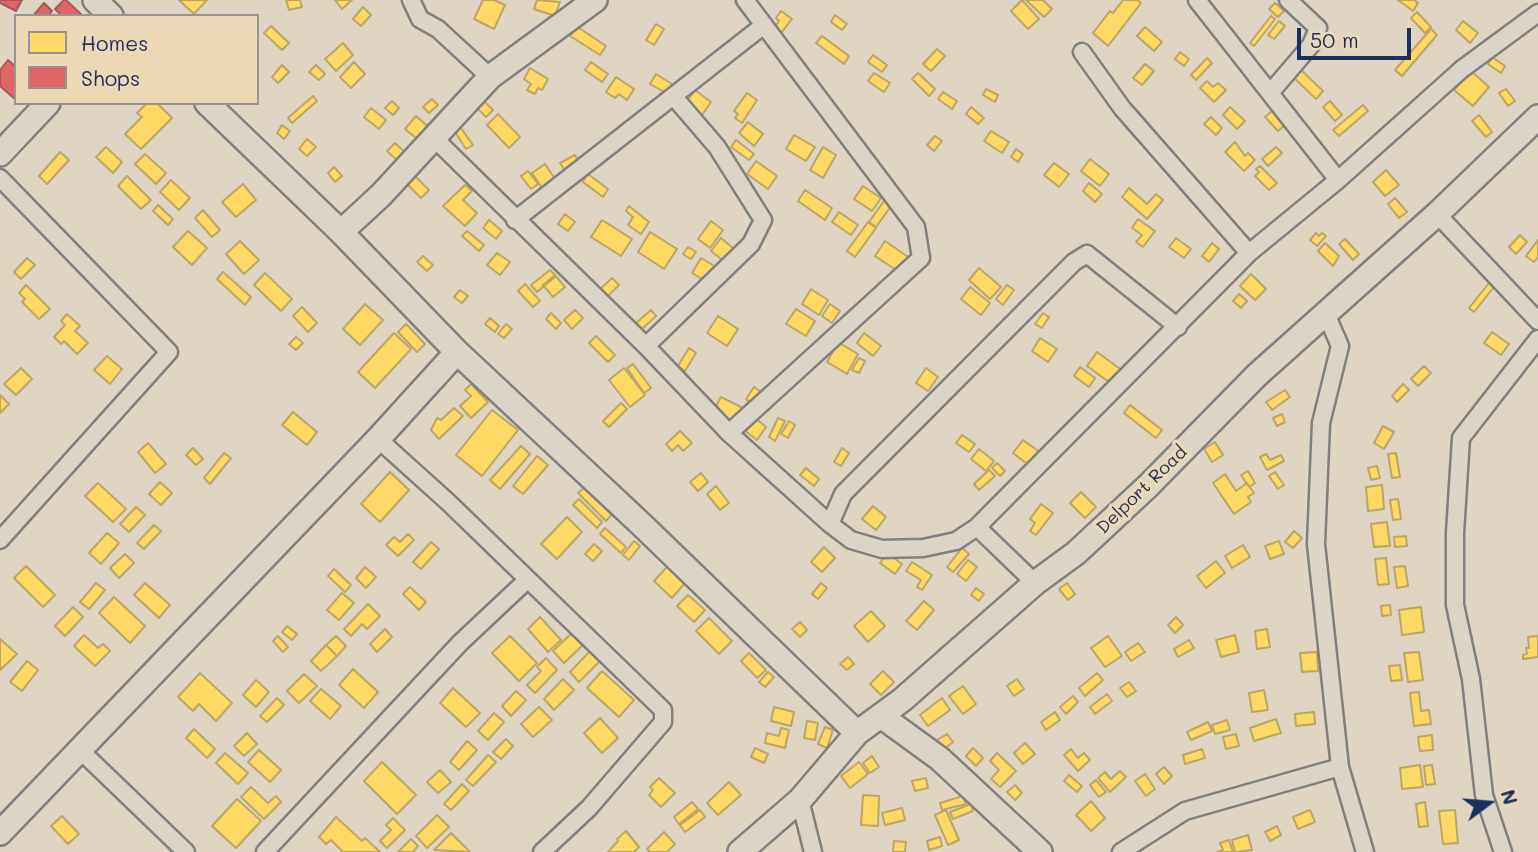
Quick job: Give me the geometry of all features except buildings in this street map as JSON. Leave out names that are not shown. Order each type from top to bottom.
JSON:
[{"type":"street","points":[[95,0],[109,14]]},
{"type":"street","points":[[411,0],[421,19],[438,29],[490,77]]},
{"type":"street","points":[[341,232],[381,195],[490,77],[596,0]]},
{"type":"street","points":[[729,433],[921,258],[916,227],[745,0]]},
{"type":"street","points":[[1197,0],[1338,180]]},
{"type":"street","points":[[1270,93],[1311,45],[1318,28],[1288,0]]},
{"type":"street","points":[[434,138],[646,346],[729,433],[830,524],[851,540],[882,548],[923,548],[956,541],[977,527],[1249,253],[1338,180],[1462,69],[1538,13]]},
{"type":"street","points":[[515,220],[764,25]]},
{"type":"street","points":[[1082,52],[1122,108],[1249,253]]},
{"type":"street","points":[[646,346],[751,244],[763,220],[717,147],[674,97]]},
{"type":"street","points":[[0,154],[46,105]]},
{"type":"street","points":[[209,105],[341,232],[457,352],[642,525],[857,733]]},
{"type":"street","name":"Delport Road","points":[[740,852],[800,800],[857,733],[881,716],[1035,583],[1076,553],[1148,486],[1257,375],[1437,214],[1538,117]]},
{"type":"street","points":[[0,178],[169,352],[0,540]]},
{"type":"street","points":[[1437,214],[1538,321]]},
{"type":"street","points":[[830,524],[843,494],[1074,262],[1087,254],[1178,327]]},
{"type":"street","points":[[1326,314],[1340,346],[1321,423],[1316,544],[1340,767],[1365,852]]},
{"type":"street","points":[[1503,852],[1483,795],[1471,679],[1455,605],[1455,533],[1461,438],[1538,338]]},
{"type":"street","points":[[0,833],[379,439],[457,352]]},
{"type":"street","points":[[379,439],[663,710],[663,722],[589,808],[542,852]]},
{"type":"street","points":[[977,527],[1035,583]]},
{"type":"street","points":[[265,852],[460,643],[527,580]]},
{"type":"street","points":[[881,716],[940,759],[1040,852]]},
{"type":"street","points":[[80,750],[186,852]]},
{"type":"street","points":[[1121,852],[1185,811],[1340,767]]},
{"type":"street","points":[[800,800],[813,852]]}]
